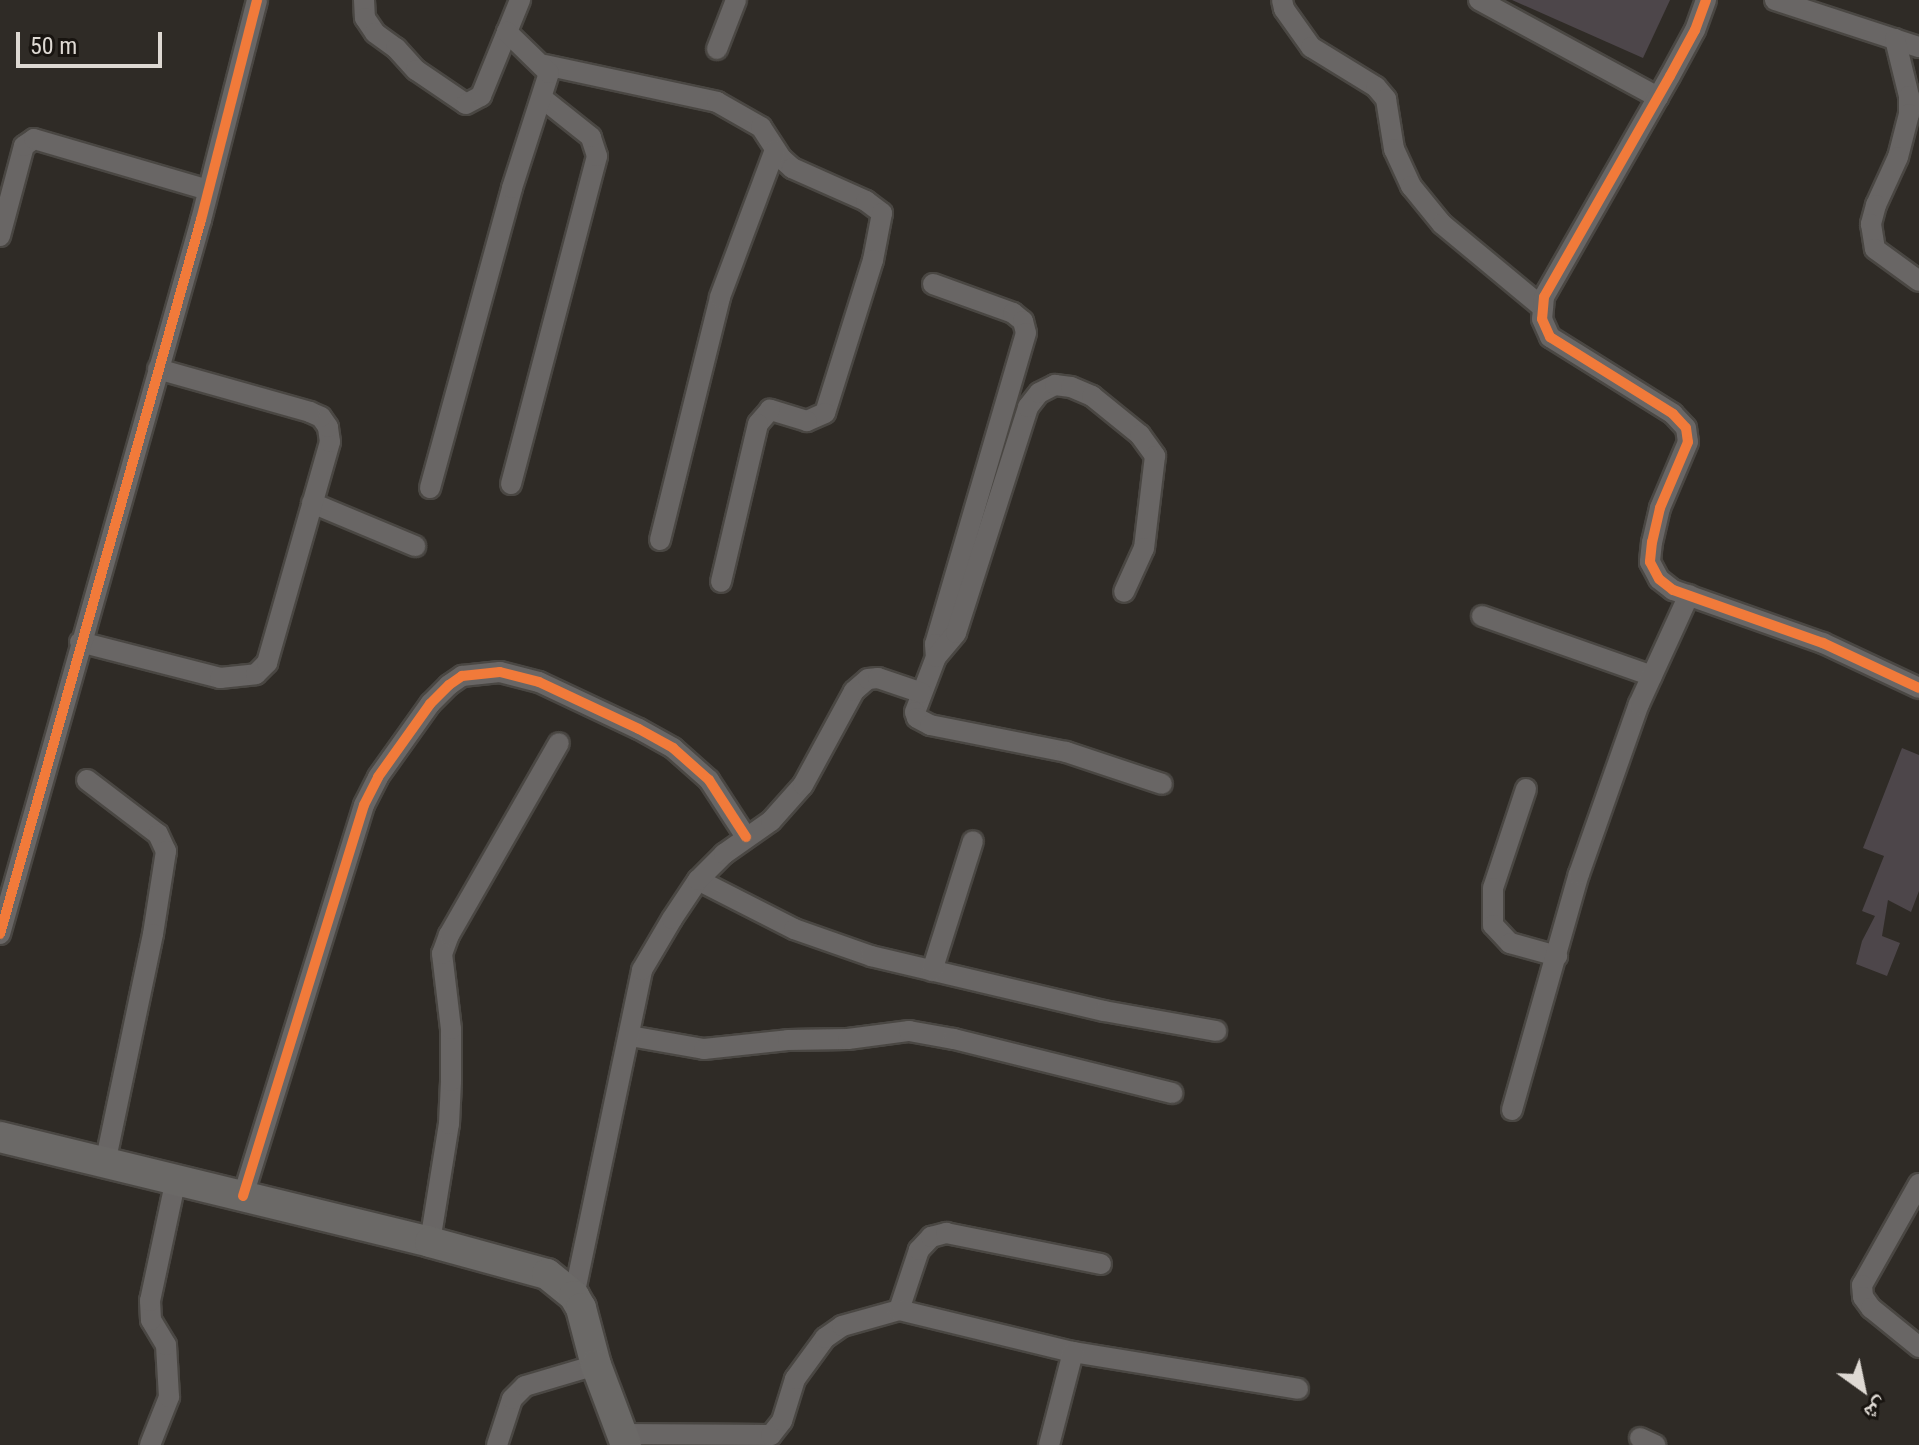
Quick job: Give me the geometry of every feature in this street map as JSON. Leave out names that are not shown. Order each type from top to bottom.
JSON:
[{"type":"street","points":[[0,934],[208,190],[257,0]]},
{"type":"street","points":[[364,0],[365,18],[372,30],[459,103],[471,103],[481,96],[520,0]]},
{"type":"street","points":[[717,49],[736,0]]},
{"type":"street","points":[[1282,0],[1296,28],[1311,47],[1376,87],[1386,99],[1394,149],[1411,186],[1442,224],[1543,308]]},
{"type":"street","points":[[1479,0],[1658,97]]},
{"type":"street","points":[[1706,0],[1695,30],[1544,297],[1542,319],[1550,337],[1673,414],[1686,428],[1688,442],[1660,508],[1650,562],[1659,579],[1673,590],[1823,643],[1919,688]]},
{"type":"street","points":[[1785,1],[1919,47]]},
{"type":"street","points":[[430,488],[512,188],[549,73],[545,65],[507,32]]},
{"type":"street","points":[[1895,39],[1909,96],[1909,114],[1898,157],[1876,205],[1871,224],[1875,249],[1919,281]]},
{"type":"street","points":[[545,65],[717,102],[761,127],[775,150],[792,168],[879,208],[883,218],[825,413],[807,421],[770,410],[758,424],[721,582]]},
{"type":"street","points":[[511,484],[597,156],[591,137],[542,98]]},
{"type":"street","points":[[0,236],[24,146],[34,139],[208,190]]},
{"type":"street","points":[[660,540],[720,297],[775,150]]},
{"type":"street","points":[[933,284],[1013,313],[1023,321],[1026,333],[935,644],[936,657]]},
{"type":"street","points":[[80,642],[220,678],[256,674],[267,663],[330,442],[328,427],[321,417],[158,369]]},
{"type":"street","points":[[1124,592],[1144,548],[1155,456],[1140,435],[1092,396],[1055,385],[1039,393],[1028,407],[956,633],[936,657],[915,712],[921,723],[1066,752],[1162,784]]},
{"type":"street","points":[[312,503],[415,546]]},
{"type":"street","points":[[1512,1110],[1579,874],[1652,676],[1689,595]]},
{"type":"street","points":[[1482,616],[1652,676]]},
{"type":"street","points":[[243,1196],[364,805],[378,777],[430,704],[449,685],[462,676],[500,672],[539,682],[639,729],[673,748],[709,780],[746,837]]},
{"type":"street","points":[[574,1296],[642,970],[698,880],[746,837],[771,821],[803,785],[854,691],[878,678],[922,693]]},
{"type":"street","points":[[430,1242],[449,1124],[451,1081],[451,1029],[442,954],[449,935],[559,743]]},
{"type":"street","points":[[87,780],[158,834],[166,851],[105,1163]]},
{"type":"street","points":[[1526,789],[1493,888],[1493,925],[1510,943],[1557,956]]},
{"type":"street","points":[[932,971],[973,841]]},
{"type":"street","points":[[698,880],[794,929],[871,956],[1104,1011],[1216,1031]]},
{"type":"street","points":[[630,1036],[704,1049],[788,1040],[848,1039],[909,1031],[954,1039],[1172,1093]]},
{"type":"street","points":[[0,1137],[430,1242],[547,1274],[574,1296],[589,1330],[596,1365],[624,1440],[771,1435],[782,1421],[795,1379],[825,1338],[842,1326],[899,1310],[1073,1352],[1298,1389]]},
{"type":"street","points":[[150,1445],[169,1397],[166,1345],[151,1320],[150,1301],[176,1179]]},
{"type":"street","points":[[1919,1184],[1862,1285],[1863,1297],[1871,1308],[1919,1347]]},
{"type":"street","points":[[899,1310],[919,1250],[931,1237],[946,1233],[1101,1264]]},
{"type":"street","points":[[1049,1445],[1073,1352]]},
{"type":"street","points":[[497,1445],[512,1399],[525,1386],[596,1365]]},
{"type":"building","points":[[1512,0],[1670,0],[1643,58]]},
{"type":"building","points":[[1902,748],[1919,755],[1919,891],[1911,912],[1888,900],[1882,936],[1900,943],[1887,976],[1856,964],[1862,941],[1875,916],[1862,911],[1884,856],[1863,848]]},
{"type":"cycle path","points":[[0,934],[201,220],[257,0]]},
{"type":"cycle path","points":[[1706,0],[1695,30],[1670,76],[1544,297],[1542,319],[1550,337],[1673,414],[1686,428],[1688,442],[1660,508],[1652,542],[1650,562],[1659,579],[1673,590],[1823,643],[1919,688]]},
{"type":"cycle path","points":[[243,1196],[364,805],[378,777],[430,704],[449,685],[462,676],[500,672],[539,682],[639,729],[673,748],[709,780],[746,837]]}]
